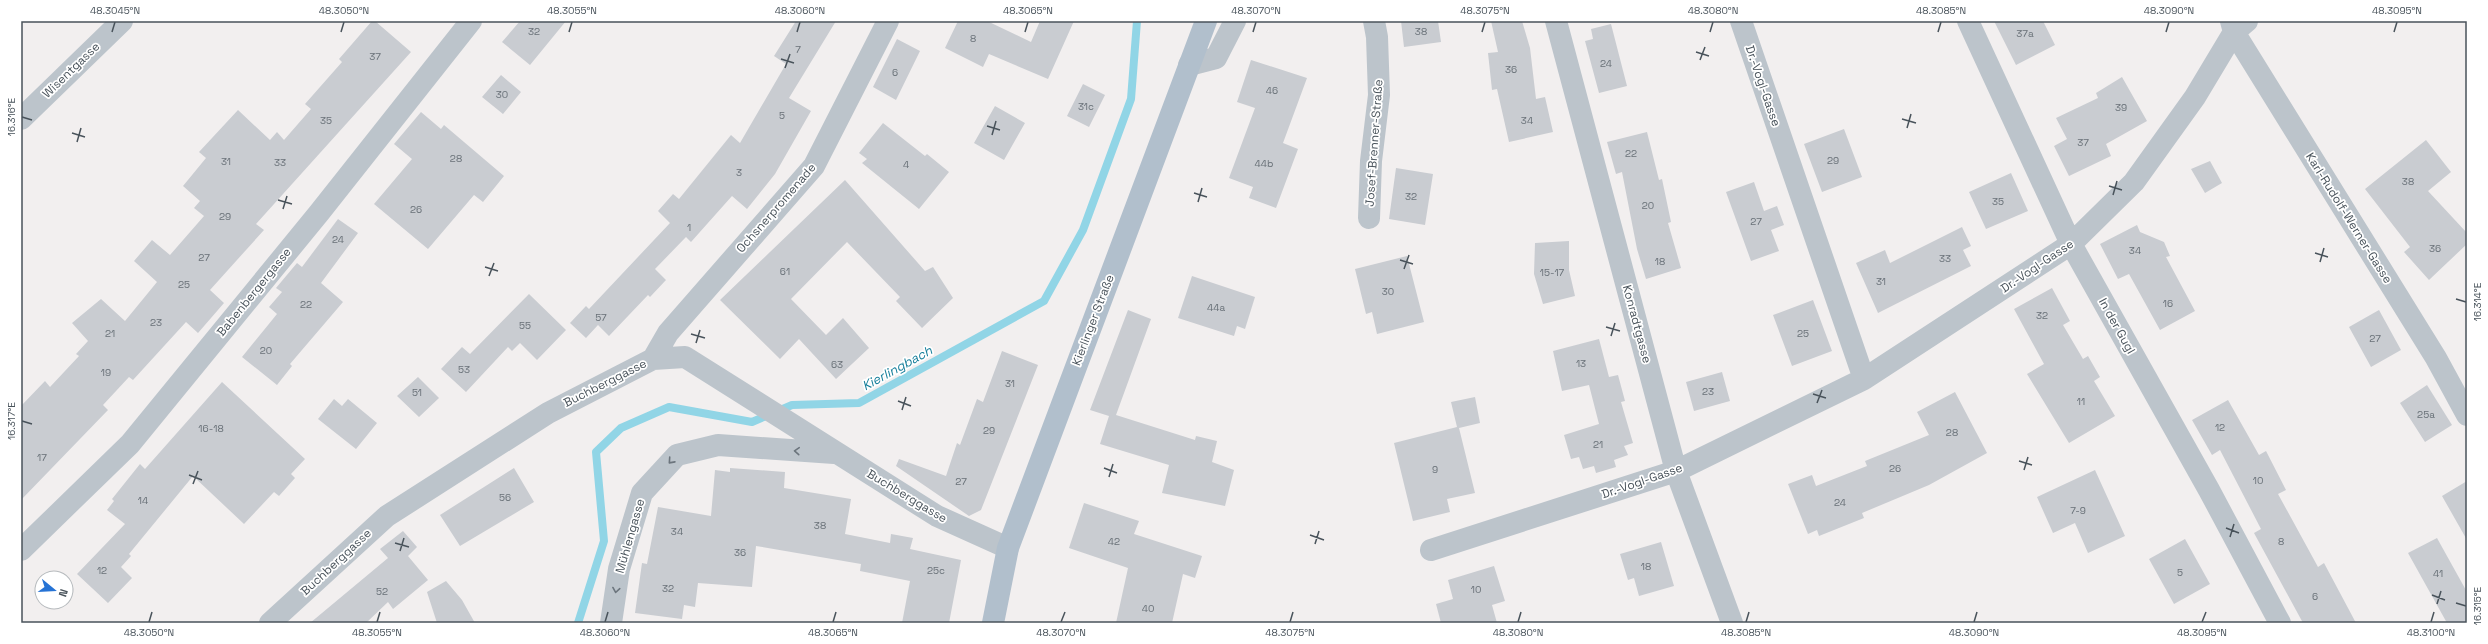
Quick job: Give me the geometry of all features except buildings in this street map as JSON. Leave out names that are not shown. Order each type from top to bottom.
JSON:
[{"type":"main road","name":"Kierlinger Straße","points":[[993,623],[1008,548],[1188,65],[1206,21]]},
{"type":"street","name":"Wisentgasse","points":[[21,119],[122,21]]},
{"type":"street","name":"Babenbergergasse","points":[[21,550],[130,444],[319,213],[471,21]]},
{"type":"street","name":"Ochsnerpromenade","points":[[653,359],[668,333],[814,166],[888,21]]},
{"type":"street","points":[[1188,65],[1216,58],[1235,21]]},
{"type":"street","name":"Josef-Brenner-Straße","points":[[1370,218],[1371,161],[1379,95],[1377,37],[1374,21]]},
{"type":"street","name":"Konradtgasse","points":[[1556,21],[1676,471],[1732,623]]},
{"type":"street","name":"Dr.-Vogl-Gasse","points":[[1741,21],[1864,379]]},
{"type":"street","name":"In der Gugl","points":[[1968,21],[2071,244],[2209,490],[2280,623]]},
{"type":"street","name":"Dr.-Vogl-Gasse","points":[[1431,550],[1676,471],[1864,379],[2071,244],[2134,182],[2195,97],[2237,25]]},
{"type":"street","name":"Karl-Rudolf-Werner-Gasse","points":[[2237,25],[2436,358],[2467,415]]},
{"type":"street","name":"Buchberggasse","points":[[270,623],[387,516],[548,413],[653,359],[685,357],[937,516],[1008,548]]},
{"type":"street","name":"Mühlengasse","points":[[611,623],[619,568],[642,493],[677,455],[718,445],[836,453]]},
{"type":"waterway","name":"Kierlingbach","points":[[578,623],[604,541],[596,452],[621,428],[669,407],[752,422],[792,405],[859,403],[1044,301],[1083,230],[1131,99],[1137,21]]}]
